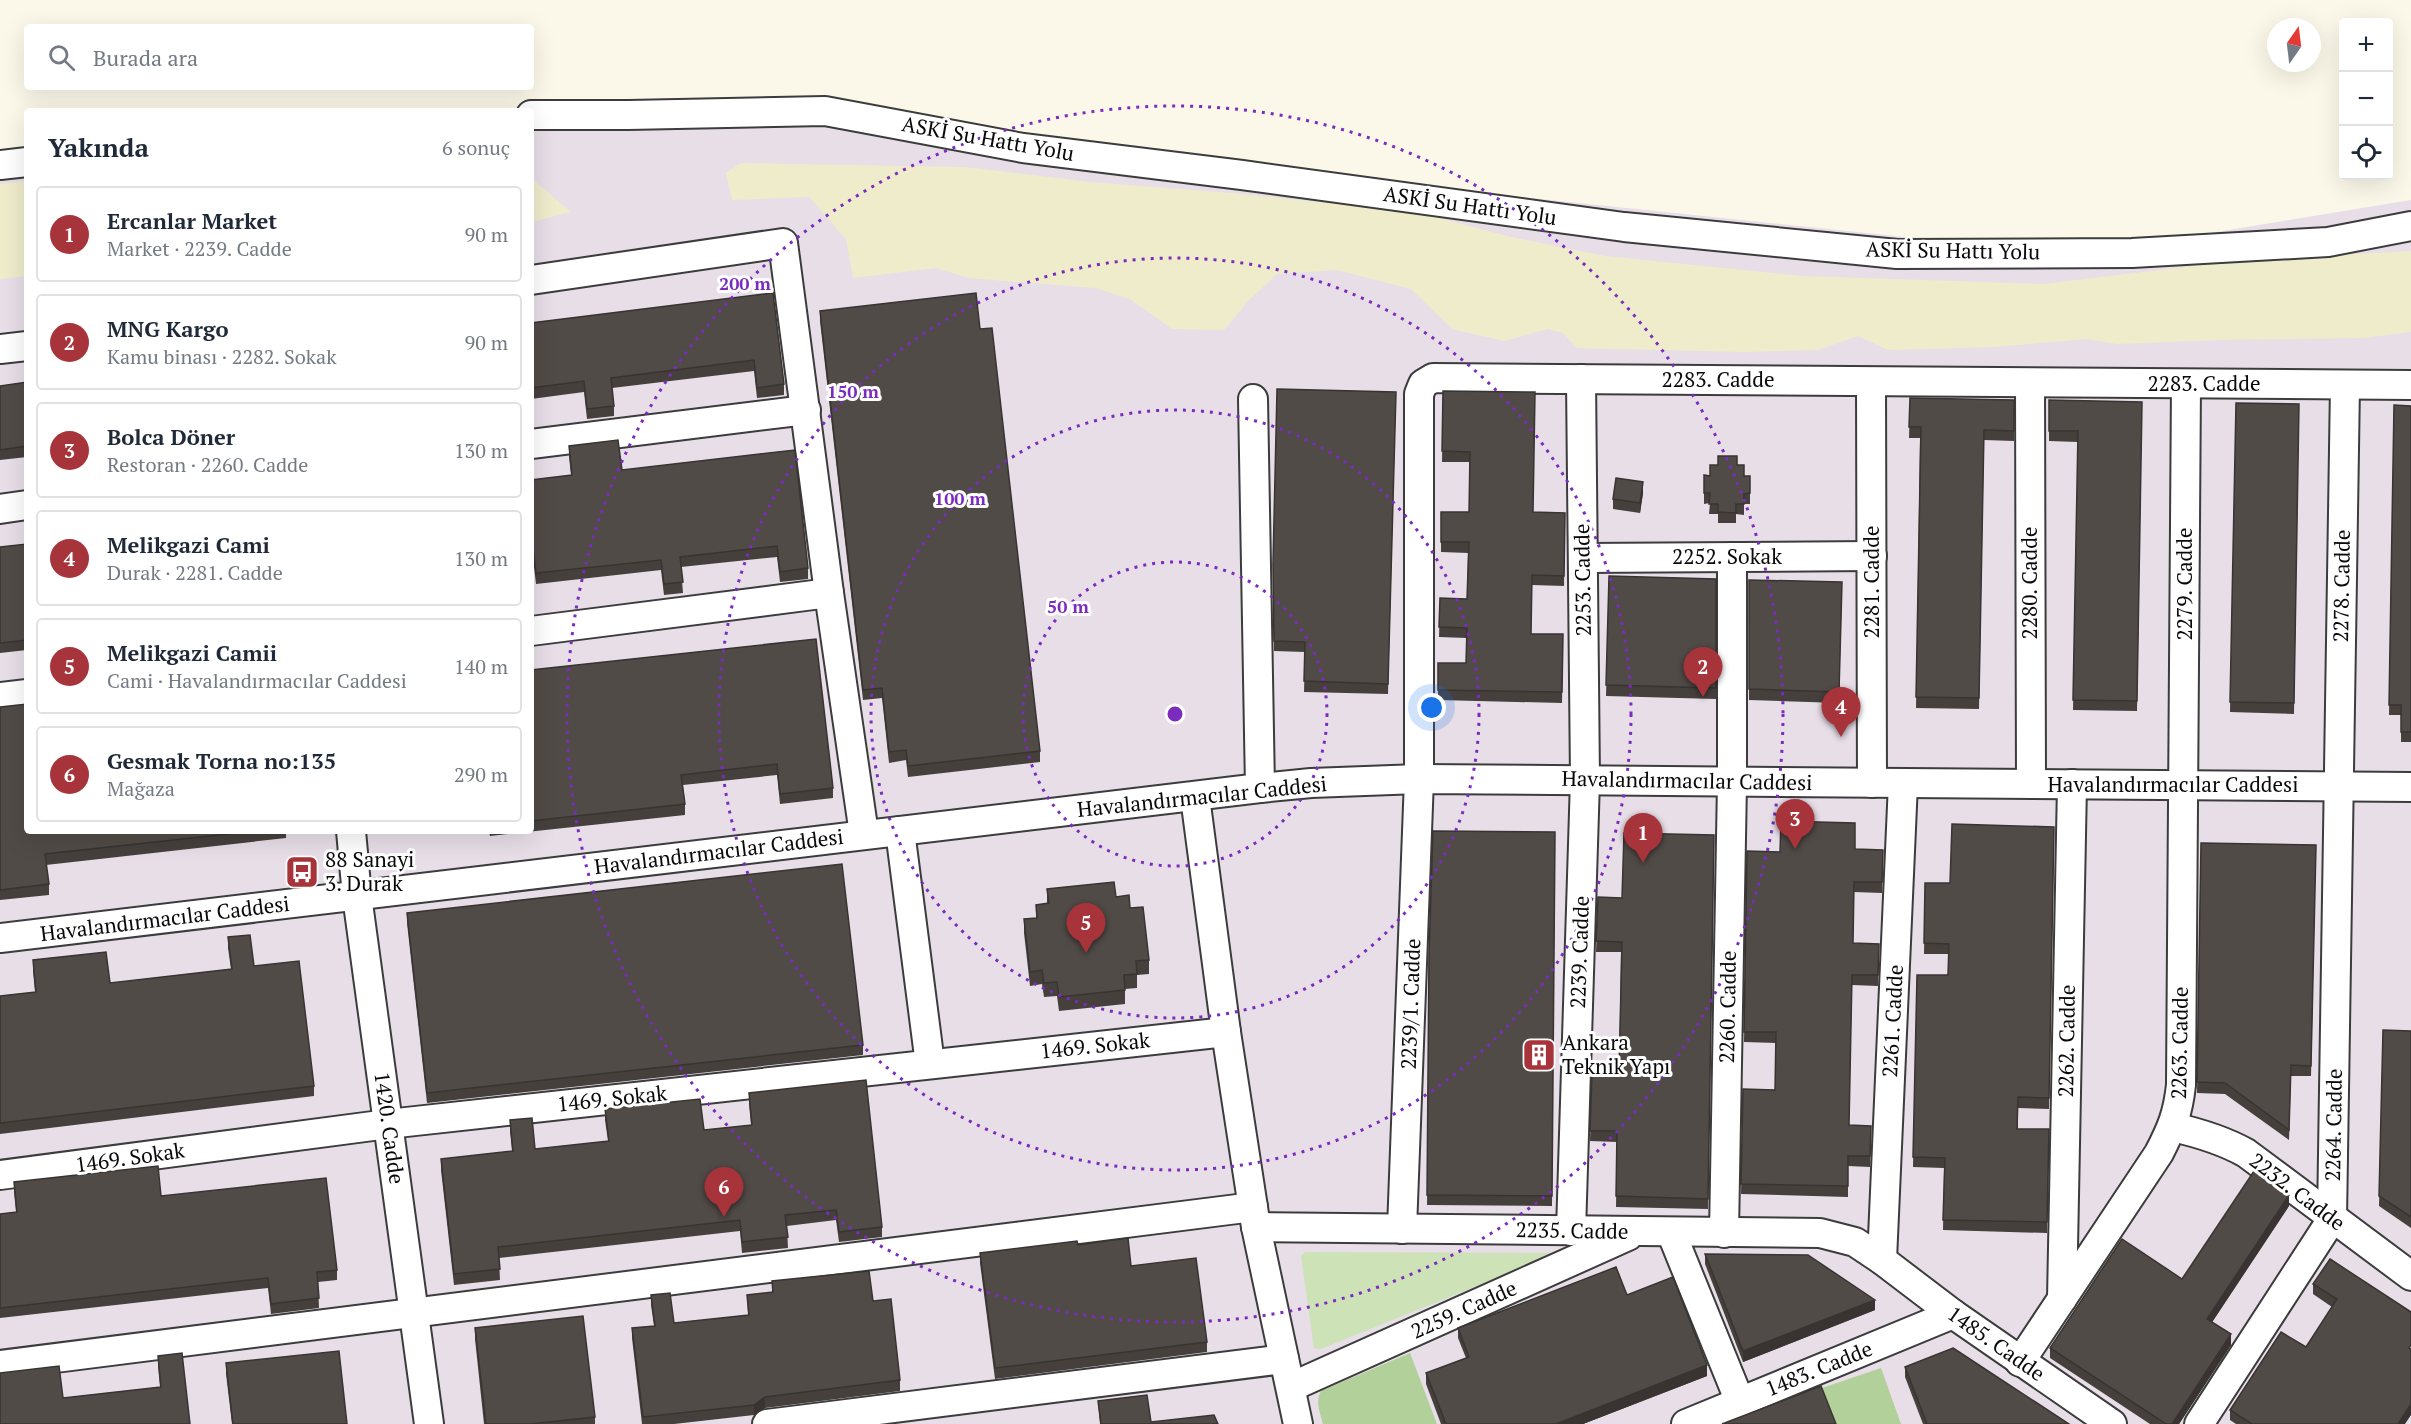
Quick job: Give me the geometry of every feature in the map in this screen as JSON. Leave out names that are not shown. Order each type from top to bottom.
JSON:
[{"type":"street","name":"ASKİ Su Hattı Yolu","points":[[534,115],[825,111],[1023,148],[1624,227],[1898,254],[2132,253],[2190,250],[2328,242],[2411,226]]},
{"type":"street","points":[[0,165],[24,162]]},
{"type":"street","points":[[534,280],[783,243],[829,593],[864,834]]},
{"type":"street","points":[[0,349],[24,346]]},
{"type":"street","name":"2283. Cadde","points":[[1419,779],[1420,389],[1423,384],[1433,378],[2411,386]]},
{"type":"street","name":"2253. Cadde","points":[[1581,380],[1585,780]]},
{"type":"street","name":"2281. Cadde","points":[[1871,382],[1872,783]]},
{"type":"street","name":"2280. Cadde","points":[[2030,383],[2031,784]]},
{"type":"street","name":"2279. Cadde","points":[[2183,785],[2186,384]]},
{"type":"street","name":"2278. Cadde","points":[[2339,786],[2345,385]]},
{"type":"street","points":[[1253,399],[1260,788]]},
{"type":"street","points":[[534,444],[806,410]]},
{"type":"street","points":[[0,509],[24,505]]},
{"type":"street","name":"2252. Sokak","points":[[1583,558],[1872,556]]},
{"type":"street","name":"2260. Cadde","points":[[1724,1233],[1732,782],[1732,557]]},
{"type":"street","points":[[534,631],[829,593]]},
{"type":"street","points":[[0,697],[24,694]]},
{"type":"street","name":"Havalandırmacılar Caddesi","points":[[0,938],[864,834],[1311,783],[1419,779],[2411,787]]},
{"type":"street","name":"2239/1. Cadde","points":[[1402,1229],[1419,779]]},
{"type":"street","name":"2239. Cadde","points":[[1571,1231],[1585,780]]},
{"type":"street","name":"2261. Cadde","points":[[1882,1260],[1903,783]]},
{"type":"street","name":"2262. Cadde","points":[[2062,1299],[2072,784]]},
{"type":"street","name":"2263. Cadde","points":[[2020,1362],[2153,1161],[2173,1127],[2178,1110],[2181,1085],[2183,785]]},
{"type":"street","name":"2264. Cadde","points":[[2332,1219],[2339,786]]},
{"type":"street","points":[[1195,797],[1226,1032],[1254,1217],[1298,1424]]},
{"type":"street","points":[[900,831],[930,1064]]},
{"type":"street","name":"1420. Cadde","points":[[351,834],[357,896],[429,1424]]},
{"type":"street","name":"1469. Sokak","points":[[0,1175],[388,1124],[1226,1032]]},
{"type":"street","name":"2232. Cadde","points":[[2173,1127],[2204,1134],[2246,1153],[2411,1276]]},
{"type":"street","name":"2235. Cadde","points":[[0,1365],[414,1313],[1254,1217],[1402,1229],[1820,1233],[1855,1242],[1882,1260]]},
{"type":"street","points":[[2199,1424],[2332,1219]]},
{"type":"street","name":"2259. Cadde","points":[[1290,1388],[1637,1232]]},
{"type":"street","points":[[1671,1232],[1740,1402]]},
{"type":"street","name":"1485. Cadde","points":[[1882,1260],[2020,1362],[2112,1424]]},
{"type":"street","name":"1483. Cadde","points":[[1686,1424],[1953,1314]]},
{"type":"street","points":[[767,1424],[1284,1359]]},
{"type":"shaded area","points":[[606,101],[2076,255],[2411,200],[2411,1424],[0,1424],[0,157],[24,154],[24,834],[534,834],[534,108],[528,108]]},
{"type":"shaded area","points":[[741,163],[965,167],[1090,182],[1231,193],[1385,209],[1436,217],[1507,236],[1605,256],[1803,276],[2043,284],[2235,261],[2411,251],[2411,332],[2364,338],[2117,344],[2086,339],[1994,347],[1888,350],[1858,336],[1818,350],[1745,352],[1577,348],[1563,333],[1548,329],[1504,341],[1452,329],[1411,289],[1337,270],[1277,274],[1248,301],[1224,330],[1172,329],[1130,299],[1095,288],[969,278],[936,268],[853,278],[846,239],[809,197],[732,200],[726,173]]},
{"type":"shaded area","points":[[24,181],[24,276],[0,279],[0,184]]},
{"type":"shaded area","points":[[534,181],[571,212],[534,221]]},
{"type":"green space","points":[[1305,1252],[1558,1253],[1321,1349],[1314,1348],[1301,1256]]},
{"type":"green space","points":[[1410,1353],[1437,1424],[1323,1424],[1318,1403],[1321,1391]]},
{"type":"green space","points":[[1881,1368],[1901,1424],[1836,1424],[1822,1388]]},
{"type":"building","points":[[773,293],[784,384],[757,388],[754,360],[611,378],[614,406],[587,409],[584,381],[534,388],[534,323]]},
{"type":"building","points":[[976,293],[980,329],[992,328],[1040,751],[908,766],[906,750],[889,752],[882,688],[863,690],[820,311]]},
{"type":"building","points":[[24,382],[24,446],[0,450],[0,386]]},
{"type":"building","points":[[1277,389],[1396,392],[1388,684],[1304,681],[1305,642],[1274,641],[1273,564]]},
{"type":"building","points":[[1443,391],[1535,392],[1533,512],[1565,513],[1564,576],[1532,575],[1531,634],[1563,634],[1562,692],[1438,690],[1438,663],[1466,663],[1467,628],[1439,627],[1440,598],[1467,599],[1469,542],[1441,542],[1441,512],[1469,512],[1470,452],[1442,451]]},
{"type":"building","points":[[1910,398],[2014,400],[2014,431],[1984,430],[1979,698],[1916,697],[1921,427],[1909,427]]},
{"type":"building","points":[[2049,400],[2142,402],[2137,701],[2073,700],[2078,431],[2049,431]]},
{"type":"building","points":[[2236,403],[2299,404],[2294,703],[2230,702]]},
{"type":"building","points":[[2394,405],[2411,406],[2411,732],[2401,732],[2401,705],[2389,705]]},
{"type":"building","points":[[618,440],[622,470],[795,450],[808,568],[780,572],[777,546],[680,557],[683,582],[664,584],[661,560],[536,573],[534,480],[572,475],[569,446]]},
{"type":"building","points":[[1718,456],[1737,456],[1737,465],[1744,465],[1744,476],[1750,476],[1750,493],[1744,494],[1744,504],[1736,504],[1736,513],[1718,512],[1718,504],[1709,504],[1710,493],[1704,493],[1704,475],[1710,476],[1710,465],[1718,465]]},
{"type":"building","points":[[1616,478],[1643,482],[1640,503],[1613,499]]},
{"type":"building","points":[[24,544],[24,640],[0,643],[0,547]]},
{"type":"building","points":[[1609,576],[1716,579],[1716,688],[1606,685]]},
{"type":"building","points":[[1749,580],[1842,582],[1839,692],[1749,689]]},
{"type":"building","points":[[816,639],[833,788],[780,794],[777,764],[681,775],[685,804],[534,821],[534,670]]},
{"type":"building","points":[[24,704],[24,834],[229,834],[45,854],[49,884],[0,890],[0,707]]},
{"type":"building","points":[[1781,821],[1855,823],[1855,849],[1883,850],[1882,882],[1854,882],[1853,943],[1879,944],[1878,975],[1852,975],[1849,1125],[1871,1126],[1870,1156],[1848,1156],[1848,1186],[1741,1184],[1743,1089],[1775,1090],[1776,1032],[1744,1032],[1747,851],[1780,852]]},
{"type":"building","points":[[1952,824],[2054,827],[2049,1098],[2018,1097],[2017,1129],[2049,1129],[2047,1222],[1943,1220],[1945,1158],[1913,1157],[1917,975],[1948,975],[1949,944],[1924,943],[1925,883],[1950,883]]},
{"type":"building","points":[[1433,831],[1555,832],[1552,1196],[1427,1195],[1429,953]]},
{"type":"building","points":[[1624,833],[1714,835],[1708,1199],[1616,1196],[1617,1131],[1590,1131],[1592,1073],[1619,1074],[1622,942],[1596,941],[1598,897],[1622,898]]},
{"type":"building","points":[[2201,843],[2316,845],[2311,1066],[2291,1065],[2289,1130],[2225,1083],[2197,1082]]},
{"type":"building","points":[[842,864],[863,1045],[427,1093],[407,913]]},
{"type":"building","points":[[1114,882],[1116,897],[1129,895],[1130,908],[1143,907],[1149,960],[1136,961],[1137,974],[1124,975],[1125,990],[1059,997],[1057,982],[1044,983],[1042,970],[1030,972],[1024,919],[1037,918],[1036,905],[1049,903],[1047,889]]},
{"type":"building","points":[[250,935],[254,966],[299,961],[314,1086],[0,1123],[0,996],[36,992],[33,960],[106,952],[110,983],[232,969],[228,937]]},
{"type":"building","points":[[2383,1030],[2411,1031],[2411,1217],[2379,1196]]},
{"type":"building","points":[[866,1080],[882,1227],[839,1232],[836,1210],[785,1215],[788,1237],[742,1242],[740,1220],[498,1247],[500,1269],[454,1274],[441,1159],[513,1151],[510,1120],[532,1118],[535,1149],[609,1141],[605,1109],[700,1099],[704,1130],[752,1125],[749,1093]]},
{"type":"building","points":[[158,1166],[161,1196],[326,1178],[337,1270],[317,1272],[319,1298],[271,1304],[268,1278],[0,1308],[0,1214],[17,1212],[14,1182]]},
{"type":"building","points":[[2254,1171],[2289,1195],[2207,1319],[2231,1334],[2172,1424],[2166,1424],[2050,1348],[2122,1239],[2182,1279]]},
{"type":"building","points":[[1128,1238],[1131,1266],[1196,1258],[1207,1342],[995,1368],[980,1253],[1077,1241],[1078,1245]]},
{"type":"building","points":[[1705,1254],[1808,1255],[1875,1300],[1743,1351]]},
{"type":"building","points":[[2330,1259],[2411,1312],[2411,1345],[2409,1348],[2411,1349],[2411,1404],[2398,1424],[2252,1424],[2230,1410],[2281,1332],[2306,1347],[2337,1299],[2313,1284]]},
{"type":"building","points":[[1616,1267],[1627,1295],[1673,1277],[1707,1365],[1556,1424],[1446,1424],[1426,1373],[1469,1357],[1458,1328]]},
{"type":"building","points":[[869,1271],[873,1301],[891,1299],[900,1380],[765,1397],[754,1405],[643,1417],[632,1328],[655,1326],[651,1295],[670,1293],[674,1323],[749,1315],[747,1295],[773,1292],[772,1281]]},
{"type":"building","points":[[583,1316],[595,1417],[530,1424],[486,1424],[475,1328]]},
{"type":"building","points":[[1953,1348],[2069,1424],[1927,1424],[1905,1367]]},
{"type":"building","points":[[339,1351],[347,1424],[233,1424],[226,1363]]},
{"type":"building","points":[[182,1353],[190,1424],[0,1424],[0,1373],[59,1366],[63,1398],[161,1387],[158,1356]]},
{"type":"building","points":[[1821,1386],[1836,1424],[1722,1424]]},
{"type":"building","points":[[1147,1395],[1151,1422],[1214,1415],[1218,1424],[1101,1424],[1098,1401]]},
{"type":"place","name":"MNG Kargo","points":[[1703,697]]},
{"type":"place","name":"Melikgazi Cami","points":[[1841,737]]},
{"type":"place","name":"Bolca Döner","points":[[1795,849]]},
{"type":"place","name":"Ercanlar Market","points":[[1643,863]]},
{"type":"place","name":"88 Sanayi 3. Durak","points":[[302,872]]},
{"type":"place","name":"Melikgazi Camii","points":[[1086,953]]},
{"type":"place","name":"Ankara Teknik Yapı","points":[[1539,1055]]},
{"type":"place","name":"Gesmak Torna no:135","points":[[724,1217]]}]
